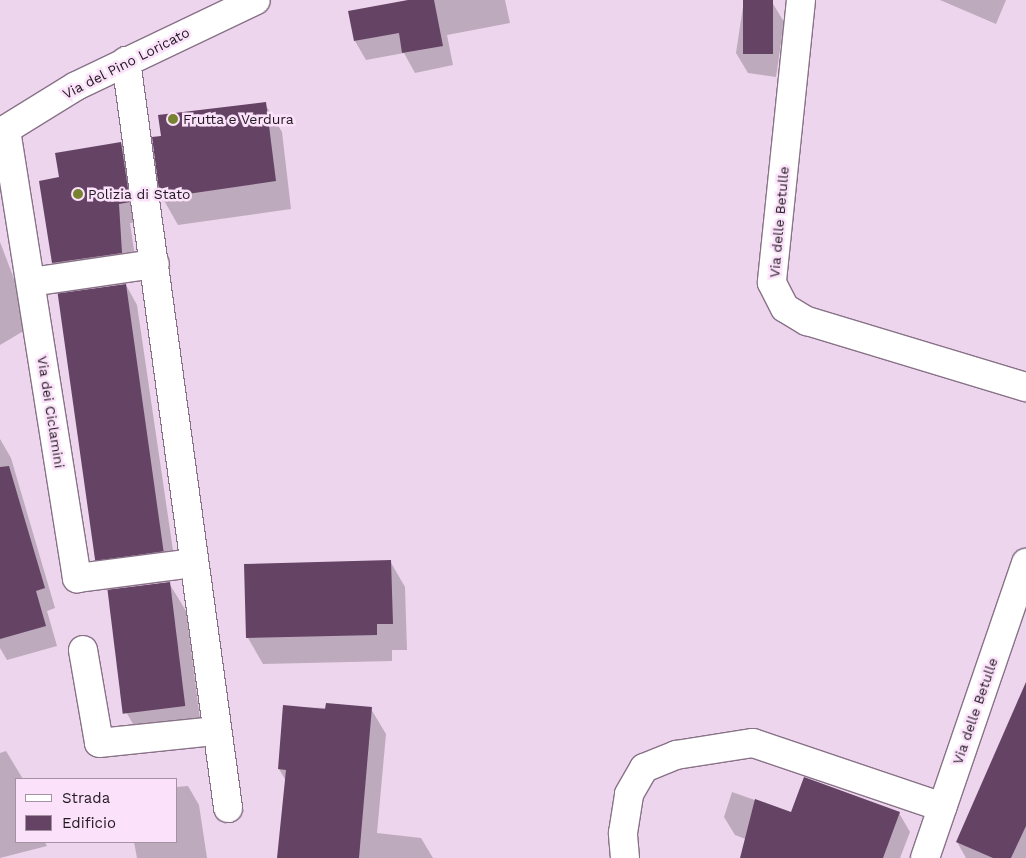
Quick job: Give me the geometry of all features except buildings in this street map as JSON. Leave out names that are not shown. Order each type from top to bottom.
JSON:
[{"type":"street","name":"Via delle Betulle","points":[[801,0],[772,282],[785,308],[807,320],[1026,387]]},
{"type":"street","name":"Via del Pino Loricato","points":[[3,132],[126,61],[241,3]]},
{"type":"street","points":[[126,61],[228,808]]},
{"type":"street","name":"Via dei Ciclamini","points":[[3,132],[31,282],[77,578],[194,563]]},
{"type":"street","points":[[31,282],[155,264]]},
{"type":"street","name":"Via delle Betulle","points":[[925,858],[1026,563]]},
{"type":"street","points":[[83,650],[99,743],[216,731]]},
{"type":"street","points":[[625,858],[623,833],[629,794],[644,768],[676,755],[752,743],[942,807]]},
{"type":"place","name":"Frutta e Verdura","points":[[173,119]]},
{"type":"place","name":"Polizia di Stato","points":[[78,194]]}]
